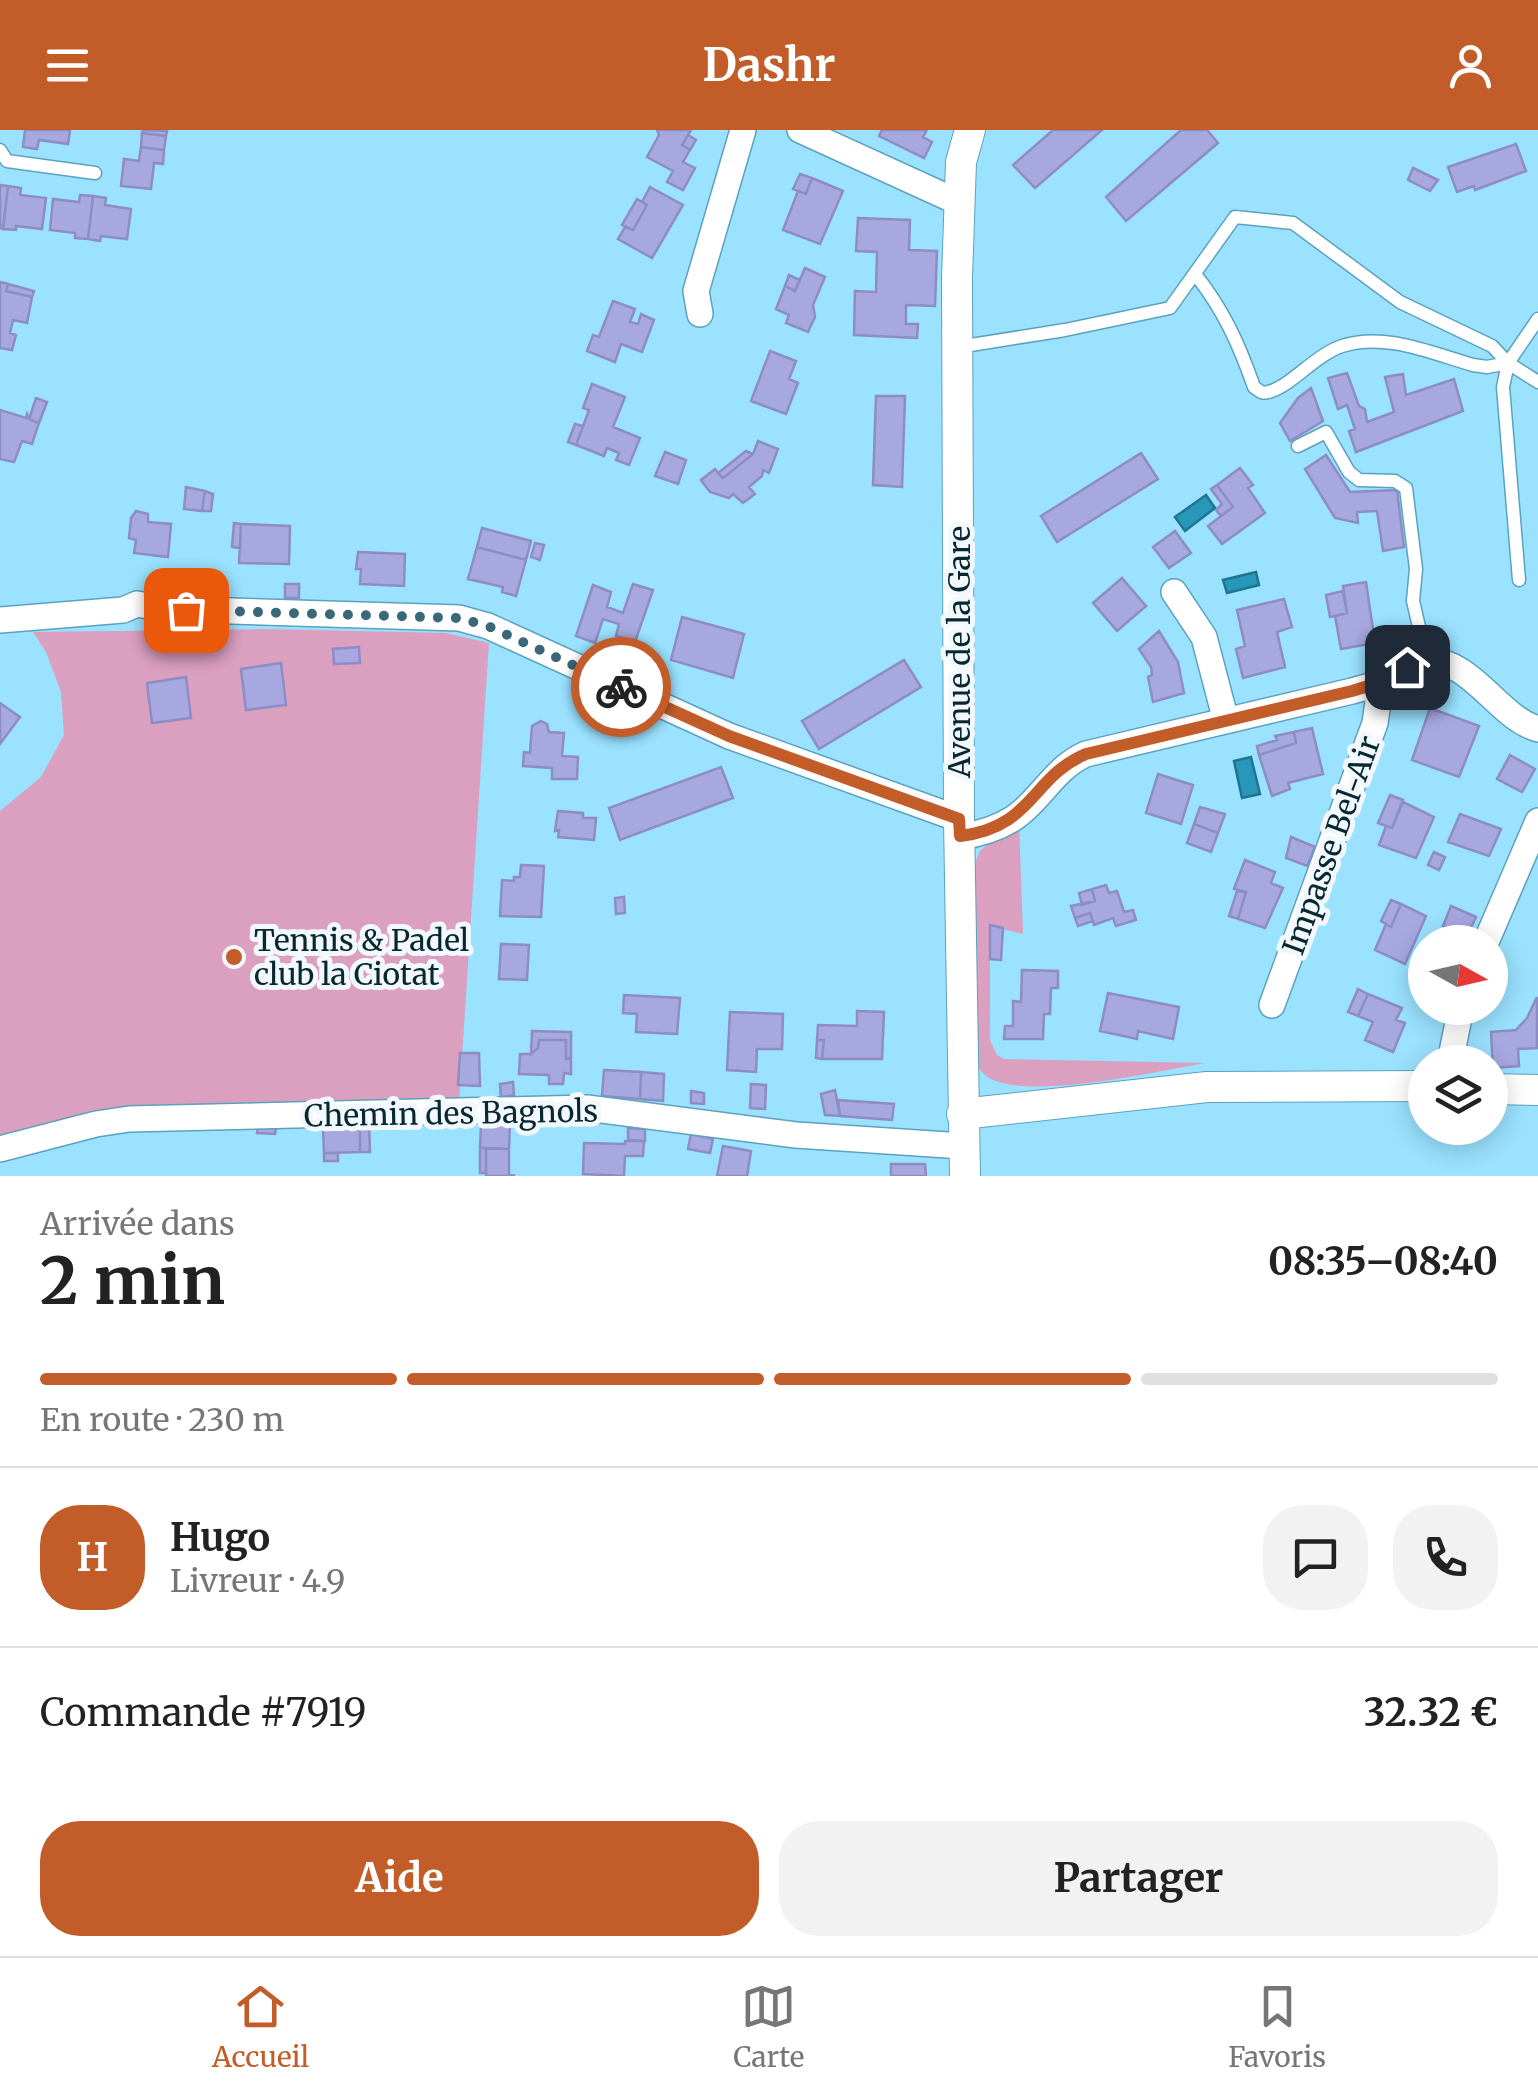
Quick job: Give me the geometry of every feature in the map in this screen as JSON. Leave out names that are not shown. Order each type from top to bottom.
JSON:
[{"type":"street","points":[[700,314],[696,291],[743,130]]},
{"type":"street","points":[[800,130],[838,138],[960,203]]},
{"type":"street","name":"Avenue de la Gare","points":[[964,1161],[958,347],[961,162],[970,130]]},
{"type":"street","points":[[1174,592],[1204,637],[1226,721]]},
{"type":"street","points":[[0,620],[123,610],[138,604],[164,609],[459,618],[488,626],[729,736],[959,828],[996,828],[1017,816],[1074,759],[1381,682],[1427,661],[1451,667],[1520,722],[1538,730]]},
{"type":"street","name":"Impasse Bel-Air","points":[[1272,1005],[1375,724],[1381,682]]},
{"type":"street","points":[[1493,925],[1538,821]]},
{"type":"street","points":[[962,1114],[1207,1087],[1408,1086]]},
{"type":"street","points":[[1508,1089],[1538,1090]]},
{"type":"street","name":"Chemin des Bagnols","points":[[0,1148],[130,1119],[586,1108],[964,1161]]},
{"type":"lane","points":[[0,150],[7,161],[95,172]]},
{"type":"lane","points":[[958,347],[1170,308],[1235,217],[1293,223],[1400,302],[1492,346],[1508,363],[1538,382]]},
{"type":"lane","points":[[1195,274],[1218,303],[1235,334],[1254,387],[1261,392],[1280,386],[1319,356],[1367,340],[1407,346],[1472,365],[1508,363]]},
{"type":"lane","points":[[1519,580],[1502,387],[1508,363],[1538,319]]},
{"type":"lane","points":[[1298,446],[1326,432],[1349,472],[1359,480],[1395,481],[1406,488],[1416,569],[1413,601],[1427,661]]},
{"type":"shaded area","name":"Tennis & Padel club la Ciotat","points":[[266,629],[446,633],[489,643],[459,1103],[0,1140],[0,811],[41,777],[64,735],[61,692],[46,652],[33,632]]},
{"type":"shaded area","points":[[1019,821],[1023,934],[990,926],[990,1040],[997,1055],[1004,1059],[1205,1063],[1126,1078],[1031,1086],[1006,1084],[988,1077],[972,1060],[970,876],[980,851]]},
{"type":"water","points":[[1206,495],[1215,508],[1185,531],[1175,517]]},
{"type":"water","points":[[1256,572],[1259,585],[1227,593],[1223,580]]},
{"type":"water","points":[[1251,757],[1260,794],[1242,798],[1234,761]]},
{"type":"building","points":[[25,130],[70,130],[68,144],[39,140],[37,149],[23,147]]},
{"type":"building","points":[[657,130],[691,130],[682,145],[690,150],[683,162],[695,168],[683,190],[667,182],[673,171],[647,157],[659,135]]},
{"type":"building","points":[[882,130],[927,130],[923,137],[932,142],[924,158],[879,136]]},
{"type":"building","points":[[1053,130],[1102,130],[1035,188],[1013,165]]},
{"type":"building","points":[[1181,130],[1207,130],[1218,143],[1126,221],[1106,197]]},
{"type":"building","points":[[167,131],[166,136],[142,133]]},
{"type":"building","points":[[142,133],[166,136],[164,150],[141,147]]},
{"type":"building","points":[[688,135],[696,140],[690,150],[682,145]]},
{"type":"building","points":[[1516,144],[1526,171],[1475,190],[1474,186],[1457,192],[1448,167]]},
{"type":"building","points":[[141,147],[164,150],[163,164],[154,163],[151,189],[121,186],[124,159],[139,161]]},
{"type":"building","points":[[1413,168],[1438,180],[1430,191],[1408,180]]},
{"type":"building","points":[[800,174],[812,178],[806,194],[793,189]]},
{"type":"building","points":[[812,178],[843,191],[820,244],[783,230],[798,191],[806,194]]},
{"type":"building","points":[[0,185],[8,186],[3,229],[0,228]]},
{"type":"building","points":[[8,186],[21,188],[20,195],[46,198],[42,229],[3,229]]},
{"type":"building","points":[[650,187],[683,205],[652,258],[618,239],[625,227],[633,230],[647,205],[642,202]]},
{"type":"building","points":[[80,195],[93,196],[88,239],[50,230],[53,199],[79,202]]},
{"type":"building","points":[[93,196],[106,198],[105,205],[131,209],[127,239],[88,239]]},
{"type":"building","points":[[637,199],[647,205],[633,230],[622,225]]},
{"type":"building","points":[[858,218],[910,220],[909,250],[937,251],[935,306],[906,305],[906,324],[918,324],[917,338],[854,335],[855,291],[876,292],[877,252],[856,251]]},
{"type":"building","points":[[805,268],[825,277],[813,305],[815,317],[808,332],[786,323],[789,315],[776,309],[785,286],[795,291]]},
{"type":"building","points":[[789,275],[800,280],[795,291],[785,286]]},
{"type":"building","points":[[0,282],[8,284],[6,291],[32,297],[27,323],[13,320],[10,333],[16,335],[12,350],[0,348]]},
{"type":"building","points":[[8,284],[34,291],[32,297],[6,291]]},
{"type":"building","points":[[613,301],[635,309],[630,322],[638,324],[641,314],[654,320],[642,352],[621,344],[615,362],[587,351],[593,335],[599,337]]},
{"type":"building","points":[[770,351],[796,361],[789,379],[798,383],[786,414],[751,401]]},
{"type":"building","points":[[1347,373],[1359,406],[1365,409],[1367,422],[1394,412],[1385,377],[1403,374],[1406,395],[1454,379],[1463,411],[1356,452],[1349,431],[1355,429],[1347,405],[1338,409],[1328,378]]},
{"type":"building","points":[[592,384],[625,397],[613,427],[640,438],[629,465],[616,460],[619,453],[607,448],[604,456],[576,445],[589,410],[583,408]]},
{"type":"building","points":[[1311,388],[1323,421],[1290,441],[1280,423],[1298,398]]},
{"type":"building","points":[[876,396],[905,396],[902,487],[873,485]]},
{"type":"building","points":[[36,398],[47,402],[39,423],[29,419]]},
{"type":"building","points":[[0,410],[26,418],[27,414],[39,423],[32,444],[22,441],[14,462],[0,459]]},
{"type":"building","points":[[575,424],[583,426],[576,445],[568,442]]},
{"type":"building","points":[[758,441],[778,449],[769,473],[763,470],[762,476],[749,487],[755,494],[743,503],[733,494],[729,498],[710,492],[701,480],[715,469],[723,478],[753,454]]},
{"type":"building","points":[[746,451],[753,454],[723,478],[718,473]]},
{"type":"building","points":[[665,452],[686,460],[678,484],[655,476]]},
{"type":"building","points":[[1141,453],[1158,479],[1057,542],[1041,516]]},
{"type":"building","points":[[1326,455],[1350,492],[1397,490],[1404,547],[1383,551],[1377,511],[1357,512],[1358,523],[1335,518],[1305,469]]},
{"type":"building","points":[[1240,468],[1253,485],[1248,488],[1265,513],[1222,544],[1208,526],[1233,507],[1217,485]]},
{"type":"building","points":[[1217,485],[1233,507],[1221,516],[1216,510],[1222,504],[1211,489]]},
{"type":"building","points":[[186,487],[205,491],[202,511],[184,509]]},
{"type":"building","points":[[205,491],[213,494],[211,511],[202,511]]},
{"type":"building","points":[[136,511],[148,514],[148,522],[171,524],[168,557],[134,553],[136,540],[129,538],[131,518]]},
{"type":"building","points":[[234,523],[241,524],[240,548],[232,547]]},
{"type":"building","points":[[241,524],[290,526],[289,564],[239,563]]},
{"type":"building","points":[[482,528],[531,541],[526,560],[477,547]]},
{"type":"building","points":[[1175,531],[1191,553],[1169,568],[1153,547]]},
{"type":"building","points":[[535,543],[544,545],[540,560],[531,557]]},
{"type":"building","points":[[477,547],[526,560],[516,596],[502,592],[503,587],[468,579]]},
{"type":"building","points":[[358,552],[405,554],[404,586],[360,584],[361,569],[356,569]]},
{"type":"building","points":[[1122,578],[1146,606],[1117,631],[1093,603]]},
{"type":"building","points":[[1366,582],[1375,643],[1341,649],[1335,616],[1347,613],[1343,586]]},
{"type":"building","points":[[285,584],[299,584],[299,598],[285,598]]},
{"type":"building","points":[[633,584],[653,590],[635,642],[616,636],[619,624],[603,619],[595,643],[576,636],[593,585],[611,592],[607,607],[623,613]]},
{"type":"building","points":[[1343,591],[1347,613],[1330,617],[1326,595]]},
{"type":"building","points":[[1284,599],[1292,627],[1277,632],[1285,667],[1243,678],[1236,649],[1245,646],[1237,610]]},
{"type":"building","points":[[682,617],[744,634],[733,678],[671,660]]},
{"type":"building","points":[[1159,631],[1178,662],[1184,693],[1153,702],[1148,677],[1152,675],[1151,667],[1139,649]]},
{"type":"building","points":[[359,647],[360,663],[334,664],[333,649]]},
{"type":"building","points":[[904,660],[921,687],[819,749],[802,721]]},
{"type":"building","points":[[281,663],[286,705],[246,710],[241,669]]},
{"type":"building","points":[[186,677],[191,718],[152,723],[147,683]]},
{"type":"building","points":[[0,703],[20,717],[0,744]]},
{"type":"building","points":[[1430,708],[1479,726],[1459,777],[1412,760]]},
{"type":"building","points":[[541,721],[547,724],[549,732],[564,733],[562,756],[578,757],[577,779],[552,779],[552,768],[523,766],[524,752],[530,753],[532,726]]},
{"type":"building","points":[[1312,728],[1323,774],[1288,783],[1290,789],[1272,796],[1259,755],[1296,743],[1294,732]]},
{"type":"building","points":[[1294,732],[1296,743],[1259,755],[1257,746]]},
{"type":"building","points":[[1510,755],[1535,769],[1522,792],[1497,779]]},
{"type":"building","points":[[721,767],[733,798],[620,840],[609,808]]},
{"type":"building","points":[[1158,774],[1193,785],[1181,824],[1146,813]]},
{"type":"building","points":[[1390,795],[1403,800],[1392,828],[1378,823]]},
{"type":"building","points":[[1403,802],[1434,817],[1416,858],[1379,845],[1386,826],[1392,828]]},
{"type":"building","points":[[1200,807],[1225,814],[1218,833],[1194,824]]},
{"type":"building","points":[[558,811],[596,818],[594,840],[558,837]]},
{"type":"building","points":[[1460,814],[1501,829],[1489,856],[1448,842]]},
{"type":"building","points":[[1194,824],[1218,833],[1211,852],[1187,843]]},
{"type":"building","points":[[1291,837],[1315,847],[1307,866],[1286,858]]},
{"type":"building","points":[[1434,852],[1445,857],[1439,870],[1428,865]]},
{"type":"building","points":[[1245,860],[1275,872],[1271,883],[1283,888],[1265,928],[1238,919],[1246,892],[1234,889]]},
{"type":"building","points":[[521,865],[544,866],[541,917],[500,916],[502,880],[520,877]]},
{"type":"building","points":[[1106,885],[1109,893],[1117,891],[1124,912],[1133,910],[1136,920],[1116,926],[1113,918],[1094,925],[1090,913],[1075,918],[1071,906],[1095,901],[1092,889]]},
{"type":"building","points":[[1092,889],[1095,901],[1082,905],[1079,893]]},
{"type":"building","points":[[1237,891],[1246,892],[1238,919],[1229,916]]},
{"type":"building","points":[[624,897],[625,913],[616,914],[615,898]]},
{"type":"building","points":[[1391,900],[1401,904],[1391,927],[1381,921]]},
{"type":"building","points":[[1401,904],[1426,916],[1422,925],[1408,925],[1405,964],[1375,950],[1386,924],[1391,927]]},
{"type":"building","points":[[1451,906],[1476,917],[1472,925],[1443,925]]},
{"type":"building","points":[[1090,913],[1093,921],[1078,926],[1075,918]]},
{"type":"building","points":[[990,925],[1003,928],[1001,960],[990,959]]},
{"type":"building","points":[[501,944],[529,945],[527,980],[499,979]]},
{"type":"building","points":[[1022,970],[1058,971],[1058,988],[1051,988],[1050,1014],[1044,1014],[1043,1039],[1004,1039],[1005,1026],[1013,1026],[1013,1001],[1021,1002]]},
{"type":"building","points":[[1358,989],[1368,994],[1358,1016],[1348,1012]]},
{"type":"building","points":[[1108,993],[1179,1007],[1173,1039],[1138,1031],[1137,1039],[1100,1031]]},
{"type":"building","points":[[1368,994],[1402,1008],[1396,1020],[1405,1023],[1393,1052],[1365,1040],[1373,1022],[1358,1016]]},
{"type":"building","points":[[624,995],[680,998],[677,1034],[636,1032],[637,1014],[623,1013]]},
{"type":"building","points":[[1537,997],[1537,1048],[1518,1049],[1519,1066],[1508,1067],[1508,1045],[1492,1045],[1491,1032],[1516,1030]]},
{"type":"building","points":[[857,1011],[884,1012],[882,1059],[822,1059],[824,1040],[817,1040],[818,1025],[857,1026]]},
{"type":"building","points":[[730,1012],[783,1014],[782,1049],[757,1049],[756,1072],[727,1070]]},
{"type":"building","points":[[532,1031],[571,1032],[571,1058],[566,1059],[566,1040],[539,1040],[538,1048],[531,1054]]},
{"type":"building","points":[[539,1040],[566,1040],[571,1074],[564,1073],[563,1084],[549,1084],[549,1075],[519,1074],[520,1054],[531,1054],[538,1048]]},
{"type":"building","points":[[817,1040],[824,1040],[822,1059],[816,1058]]},
{"type":"building","points":[[460,1053],[479,1053],[480,1086],[458,1085]]},
{"type":"building","points":[[604,1070],[641,1072],[640,1099],[602,1096]]},
{"type":"building","points":[[641,1072],[664,1074],[663,1101],[640,1099]]},
{"type":"building","points":[[513,1082],[514,1095],[501,1097],[500,1084]]},
{"type":"building","points":[[751,1084],[766,1085],[765,1109],[750,1108]]},
{"type":"building","points":[[835,1090],[840,1116],[825,1115],[821,1094]]},
{"type":"building","points":[[691,1091],[704,1093],[704,1104],[691,1103]]},
{"type":"building","points":[[838,1100],[894,1104],[892,1120],[840,1116]]},
{"type":"building","points":[[356,1121],[369,1122],[370,1152],[360,1152],[360,1127],[356,1127]]},
{"type":"building","points":[[510,1122],[509,1149],[480,1148],[481,1123]]},
{"type":"building","points":[[258,1127],[276,1128],[275,1134],[257,1133]]},
{"type":"building","points":[[360,1127],[360,1152],[324,1153],[323,1128]]},
{"type":"building","points":[[628,1128],[645,1129],[645,1141],[628,1140]]},
{"type":"building","points":[[691,1134],[713,1139],[710,1153],[688,1149]]},
{"type":"building","points":[[644,1141],[643,1156],[625,1156],[624,1176],[583,1174],[584,1143]]},
{"type":"building","points":[[723,1146],[751,1151],[747,1176],[717,1176]]},
{"type":"building","points":[[480,1148],[486,1148],[486,1173],[480,1173]]},
{"type":"building","points":[[486,1148],[509,1149],[509,1174],[515,1176],[486,1176]]},
{"type":"building","points":[[324,1153],[338,1153],[338,1161],[324,1161]]},
{"type":"building","points":[[891,1164],[925,1164],[926,1176],[891,1176]]},
{"type":"way so far","points":[[186,610],[459,618],[488,626],[621,687]]},
{"type":"place","name":"Tennis & Padel club la Ciotat","points":[[234,957]]},
{"type":"route","points":[[621,687],[729,736],[959,819],[960,836],[996,828],[1017,816],[1062,768],[1086,754],[1352,691],[1381,682],[1407,667]]}]
